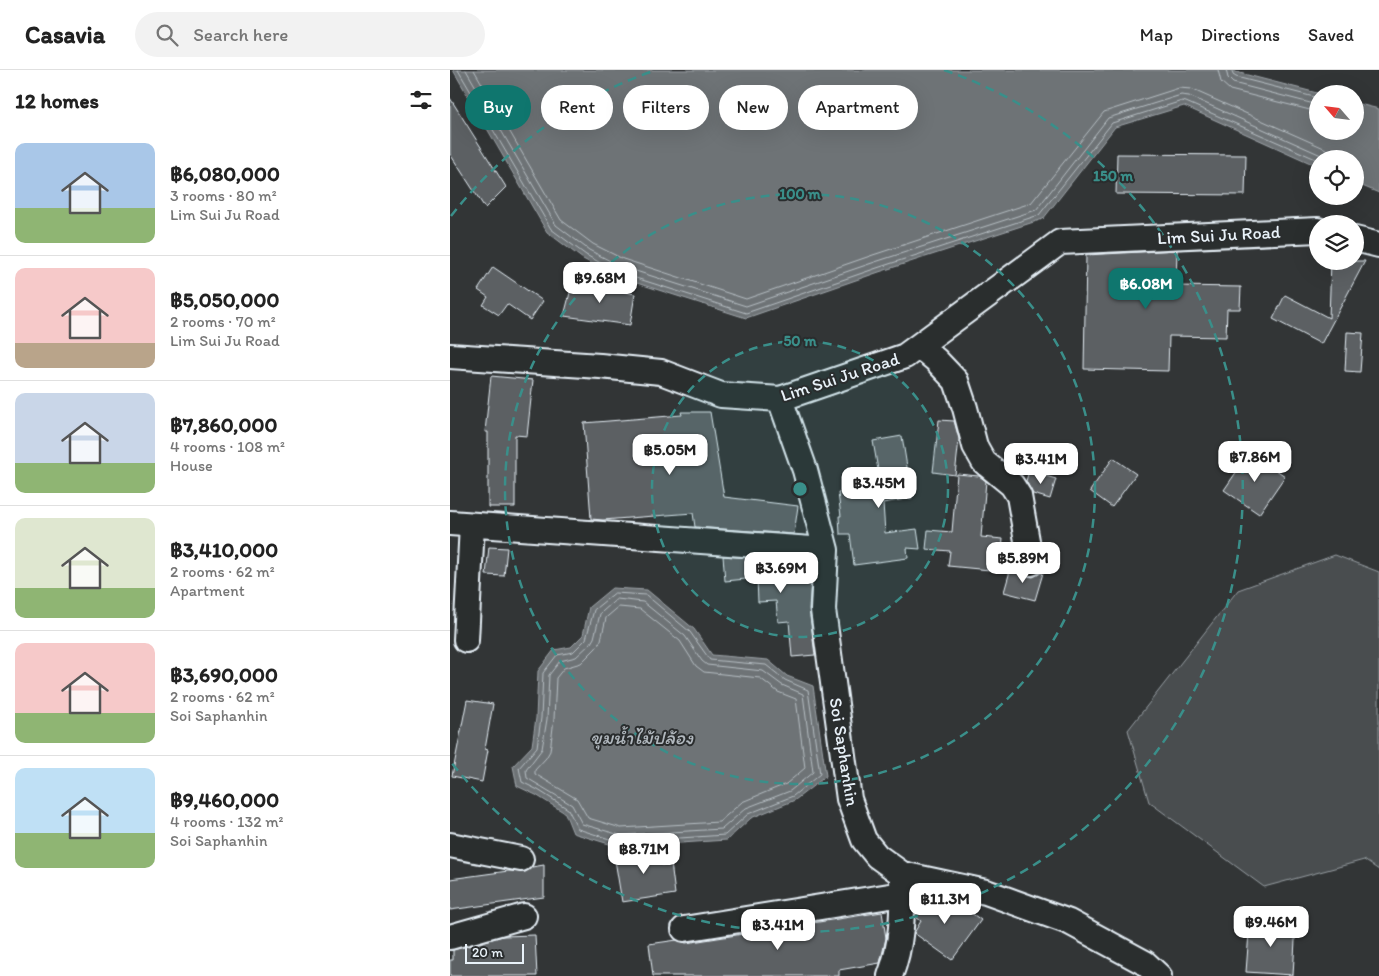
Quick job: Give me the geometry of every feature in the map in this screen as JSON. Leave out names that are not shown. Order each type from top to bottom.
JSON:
[{"type":"street","name":"Lim Sui Ju Road","points":[[450,356],[661,372],[721,395],[780,399],[905,356],[1060,242],[1309,230]]},
{"type":"street","points":[[1364,241],[1379,245]]},
{"type":"street","points":[[919,346],[936,360],[956,381],[966,408],[975,446],[984,462],[1012,485],[1018,496],[1030,563]]},
{"type":"street","name":"Soi Saphanhin","points":[[780,399],[805,470],[826,550],[823,610],[849,799],[864,840],[902,884],[986,892],[1068,922],[1145,963],[1159,976]]},
{"type":"street","points":[[466,640],[461,524],[826,550]]},
{"type":"street","points":[[450,845],[521,859]]},
{"type":"street","points":[[684,929],[902,884],[902,929],[895,963],[890,976]]},
{"type":"street","points":[[450,937],[524,916]]},
{"type":"shaded area","points":[[1335,555],[1379,572],[1379,870],[1364,860],[1264,887],[1149,802],[1128,730],[1238,590]]},
{"type":"water","points":[[453,70],[1228,70],[1309,91],[1309,140],[1364,140],[1364,105],[1379,109],[1379,193],[1364,187],[1364,150],[1309,150],[1309,162],[1184,106],[1115,127],[1043,219],[879,272],[746,318],[615,276],[583,259],[547,232],[488,130],[531,130],[531,85],[465,85],[465,91]]},
{"type":"water","name":"ขุมน้ำไม้ปล้อง","points":[[612,588],[647,590],[694,629],[712,655],[768,660],[787,676],[813,686],[826,776],[795,800],[751,818],[727,840],[619,847],[573,833],[565,813],[517,786],[513,766],[532,746],[536,718],[538,671],[554,650],[571,647],[583,635],[589,607]]},
{"type":"building","points":[[450,98],[465,122],[465,130],[470,130],[506,187],[485,208],[450,154]]},
{"type":"building","points":[[1117,154],[1246,155],[1245,195],[1116,194]]},
{"type":"building","points":[[1177,250],[1176,286],[1241,287],[1240,309],[1227,309],[1226,337],[1169,336],[1168,371],[1084,369],[1086,255]]},
{"type":"building","points":[[493,267],[543,301],[530,320],[507,304],[499,315],[483,305],[488,297],[478,290]]},
{"type":"building","points":[[1331,270],[1360,270],[1321,344],[1273,319],[1285,295],[1329,318]]},
{"type":"building","points":[[573,281],[635,294],[630,325],[564,316]]},
{"type":"building","points":[[1347,332],[1363,333],[1360,372],[1345,371]]},
{"type":"building","points":[[491,376],[533,380],[527,436],[515,435],[515,507],[488,507],[488,432],[485,432]]},
{"type":"building","points":[[681,412],[710,412],[724,497],[798,506],[794,534],[695,527],[693,513],[603,520],[591,519],[584,423],[682,415]]},
{"type":"building","points":[[939,420],[954,421],[959,439],[955,475],[933,472]]},
{"type":"building","points":[[902,436],[912,498],[883,503],[885,533],[917,529],[920,549],[907,548],[908,558],[854,565],[850,534],[840,534],[839,516],[841,516],[838,493],[881,487],[873,441]]},
{"type":"building","points":[[1250,452],[1285,476],[1259,514],[1224,490]]},
{"type":"building","points":[[1113,458],[1136,474],[1112,507],[1090,491]]},
{"type":"building","points":[[1029,471],[1056,479],[1050,499],[1033,494],[1026,481]]},
{"type":"building","points":[[957,474],[979,476],[986,481],[981,537],[1003,539],[1000,571],[948,566],[950,551],[926,549],[928,530],[952,532]]},
{"type":"building","points":[[489,547],[507,548],[504,576],[486,575]]},
{"type":"building","points":[[723,556],[812,563],[809,609],[815,655],[792,657],[789,621],[778,622],[776,601],[758,602],[757,578],[725,581]]},
{"type":"building","points":[[1012,564],[1018,566],[1021,572],[1027,576],[1033,577],[1043,573],[1035,600],[1004,592]]},
{"type":"building","points":[[467,700],[493,704],[485,749],[488,750],[482,782],[452,776]]},
{"type":"building","points":[[660,847],[662,865],[671,863],[675,894],[622,902],[614,854]]},
{"type":"building","points":[[544,865],[544,897],[450,910],[450,879],[508,871],[525,872],[532,867]]},
{"type":"building","points":[[923,894],[938,905],[943,897],[952,899],[981,920],[952,960],[914,933],[921,921],[916,917],[916,904]]},
{"type":"building","points":[[882,912],[886,938],[880,963],[839,970],[839,976],[653,976],[649,944],[677,940],[686,943]]},
{"type":"building","points":[[1250,920],[1296,923],[1293,975],[1246,972]]},
{"type":"building","points":[[535,935],[537,976],[450,976],[450,960],[453,960],[453,950],[503,936]]}]
